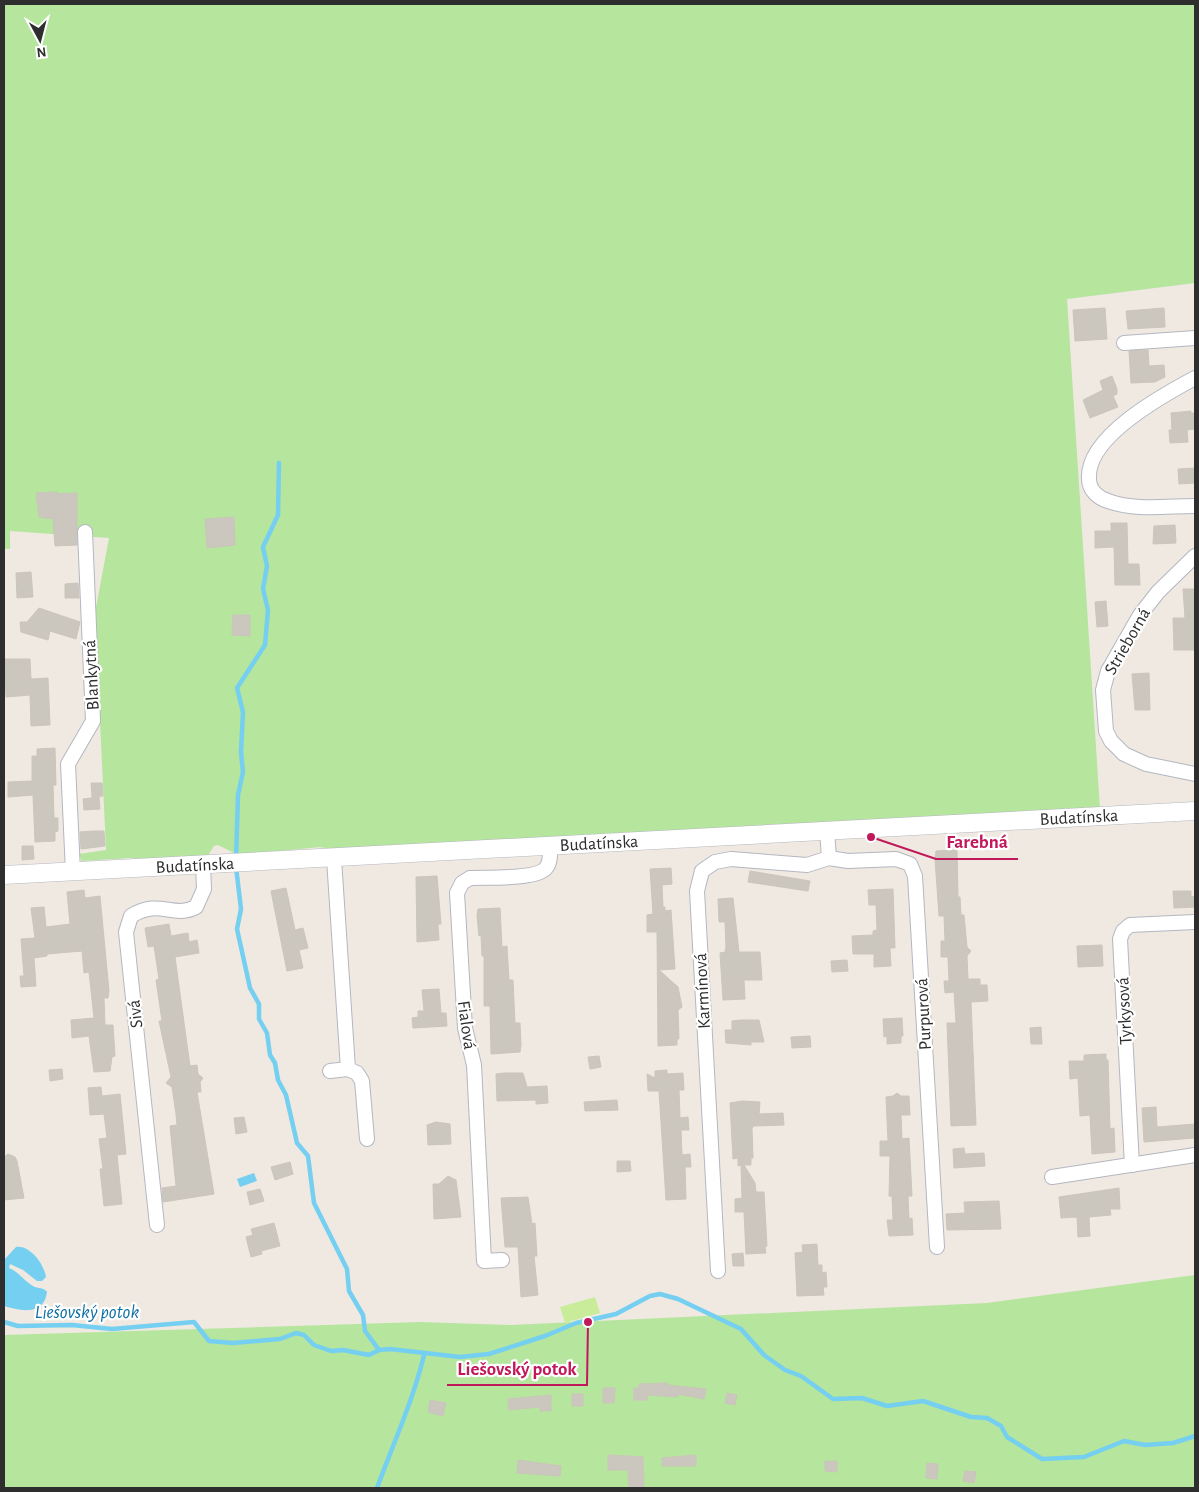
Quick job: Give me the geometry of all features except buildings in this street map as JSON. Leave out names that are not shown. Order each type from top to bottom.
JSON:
[{"type":"street","points":[[1124,343],[1195,338]]},
{"type":"street","points":[[1195,378],[1160,398],[1128,420],[1098,452],[1088,473],[1089,484],[1094,493],[1106,501],[1137,506],[1195,506]]},
{"type":"street","name":"Blankytná","points":[[73,872],[68,764],[93,721],[85,532]]},
{"type":"street","name":"Strieborná","points":[[1195,556],[1158,592],[1140,615],[1108,671],[1103,690],[1106,731],[1111,740],[1124,754],[1146,764],[1195,774]]},
{"type":"street","name":"Budatínska","points":[[4,875],[334,859],[827,830],[1195,811]]},
{"type":"street","points":[[827,830],[829,858]]},
{"type":"street","name":"Fialová","points":[[502,1260],[484,1261],[474,1065],[465,1028],[456,893],[462,883],[470,878],[534,875],[545,870],[550,862],[550,846]]},
{"type":"street","name":"Purpurová","points":[[829,858],[848,861],[896,859],[910,864],[915,876],[937,1247]]},
{"type":"street","name":"Karmínová","points":[[718,1272],[697,891],[702,871],[715,862],[731,859],[807,865],[829,858]]},
{"type":"street","points":[[334,859],[348,1069]]},
{"type":"street","name":"Sivá","points":[[157,1226],[126,932],[131,916],[143,908],[156,907],[179,912],[196,907],[204,889],[203,865]]},
{"type":"street","name":"Tyrkysová","points":[[1132,1165],[1120,939],[1123,931],[1130,926],[1195,922]]},
{"type":"street","points":[[330,1071],[348,1069],[357,1073],[362,1081],[367,1139]]},
{"type":"street","points":[[1052,1177],[1195,1155]]},
{"type":"green space","points":[[4,4],[1195,4],[1195,283],[1067,299],[1101,824],[397,861],[320,847],[238,855],[218,845],[214,846],[207,857],[180,862],[130,858],[82,861],[79,854],[106,850],[95,613],[109,538],[10,531],[10,549],[4,549]]},
{"type":"green space","points":[[1195,1275],[1195,1488],[4,1488],[4,1335],[420,1322],[511,1325],[987,1303]]},
{"type":"green space","points":[[595,1297],[600,1313],[565,1323],[560,1307]]},
{"type":"water","points":[[254,1173],[257,1181],[240,1187],[237,1179]]},
{"type":"water","points":[[16,1247],[26,1249],[36,1256],[45,1272],[46,1277],[42,1281],[37,1281],[23,1270],[10,1264],[9,1268],[27,1282],[47,1292],[45,1300],[41,1305],[30,1310],[4,1306],[4,1260]]},
{"type":"waterway","points":[[236,859],[238,795],[243,772],[241,752],[243,712],[237,688],[265,645],[268,610],[263,589],[267,566],[263,547],[278,515],[279,463]]},
{"type":"waterway","points":[[236,867],[241,909],[237,929],[250,988],[259,1004],[259,1019],[267,1033],[270,1055],[275,1063],[278,1080],[286,1095],[297,1143],[308,1156],[314,1203],[347,1269],[349,1291],[363,1315],[365,1331],[379,1350]]},
{"type":"waterway","name":"Liešovský potok","points":[[4,1322],[18,1326],[72,1325],[112,1329],[194,1322],[209,1341],[233,1343],[280,1339],[296,1333],[304,1335],[314,1345],[331,1351],[343,1350],[369,1355],[379,1350],[390,1349],[460,1357],[489,1354],[545,1336],[576,1323],[616,1314],[650,1296],[660,1294],[678,1299],[741,1329],[764,1355],[785,1370],[801,1376],[833,1399],[862,1398],[887,1406],[923,1401],[971,1417],[987,1418],[1001,1426],[1007,1437],[1042,1459],[1084,1457],[1124,1441],[1145,1445],[1173,1443],[1195,1436]]},
{"type":"waterway","points":[[377,1488],[409,1406],[424,1355]]},
{"type":"place","name":"Farebná","points":[[871,837]]},
{"type":"place","name":"Liešovský potok","points":[[588,1322]]}]
